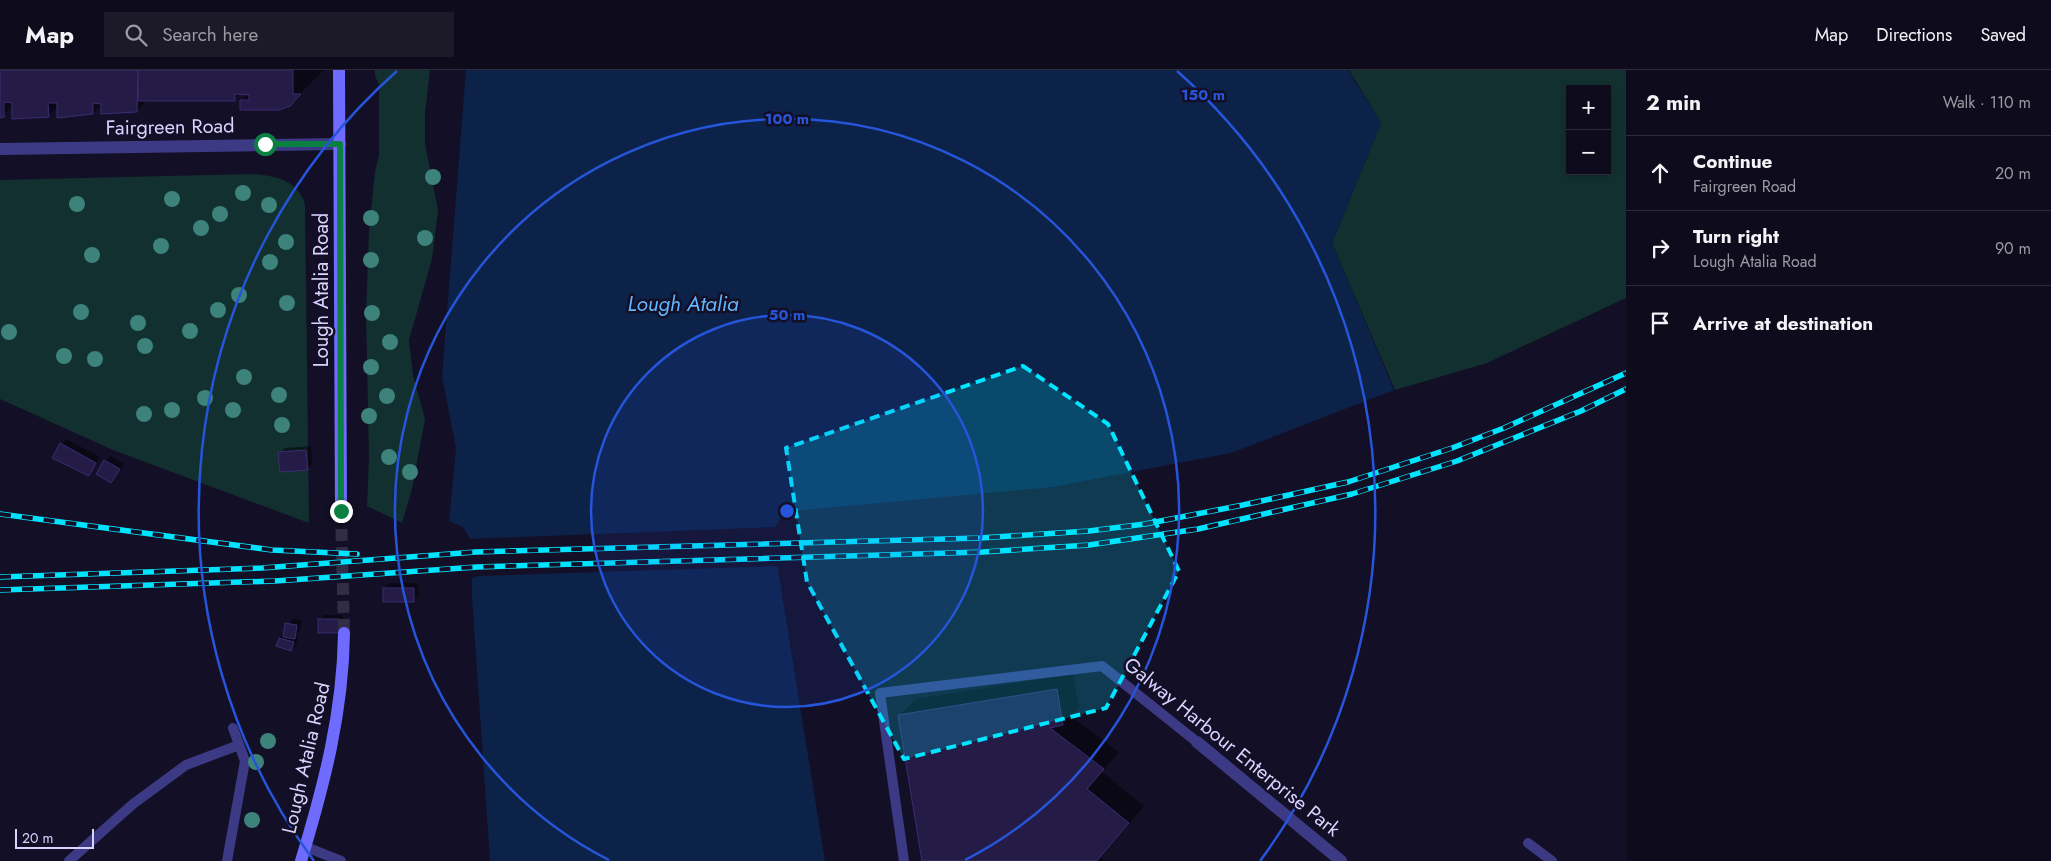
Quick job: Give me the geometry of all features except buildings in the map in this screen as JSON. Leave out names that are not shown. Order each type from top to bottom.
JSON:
[{"type":"street","name":"Lough Atalia Road","points":[[339,70],[341,511]]},
{"type":"street","name":"Fairgreen Road","points":[[0,149],[340,144]]},
{"type":"street","name":"Lough Atalia Road","points":[[302,861],[335,735],[344,676],[344,633]]},
{"type":"street","name":"Galway Harbour Enterprise Park","points":[[1197,742],[1341,861]]},
{"type":"lane","name":"Galway Harbour Enterprise Park","points":[[904,861],[880,693],[1102,666],[1197,742]]},
{"type":"lane","points":[[227,861],[245,761],[233,728]]},
{"type":"lane","points":[[69,861],[133,804],[186,765],[239,744]]},
{"type":"lane","points":[[1528,843],[1552,861]]},
{"type":"lane","points":[[306,847],[341,861]]},
{"type":"highlighted area","points":[[1023,366],[1108,424],[1179,571],[1106,708],[904,759],[807,582],[786,448]]},
{"type":"green space","points":[[375,70],[430,70],[425,113],[425,144],[438,210],[432,259],[409,340],[413,376],[425,419],[412,489],[402,523],[367,506],[369,458],[366,313],[369,231],[375,172],[379,155],[379,84],[375,76]]},
{"type":"green space","points":[[1349,70],[1626,70],[1626,298],[1487,363],[1395,390],[1332,243],[1381,123]]},
{"type":"green space","points":[[250,174],[275,177],[283,180],[296,189],[305,204],[309,523],[113,450],[0,399],[0,180]]},
{"type":"water","name":"Lough Atalia","points":[[466,70],[1348,70],[1381,123],[1332,243],[1394,390],[1231,453],[1053,487],[792,511],[780,519],[772,532],[825,861],[490,861],[472,597],[472,542],[463,527],[449,521],[456,448],[442,376]]},
{"type":"pier","points":[[778,527],[774,533],[780,566],[477,576],[469,580],[470,543],[467,539]]},
{"type":"tunnel","points":[[341,511],[344,633]]},
{"type":"railway","points":[[0,577],[262,568],[476,552],[980,538],[1089,531],[1145,524],[1348,482],[1452,448],[1504,428],[1626,373]]},
{"type":"railway","points":[[0,590],[275,581],[477,567],[983,552],[1089,545],[1198,529],[1352,494],[1457,461],[1581,411],[1626,389]]},
{"type":"railway","points":[[0,514],[272,550],[357,554]]},
{"type":"route","points":[[265,144],[340,144],[341,511]]}]
